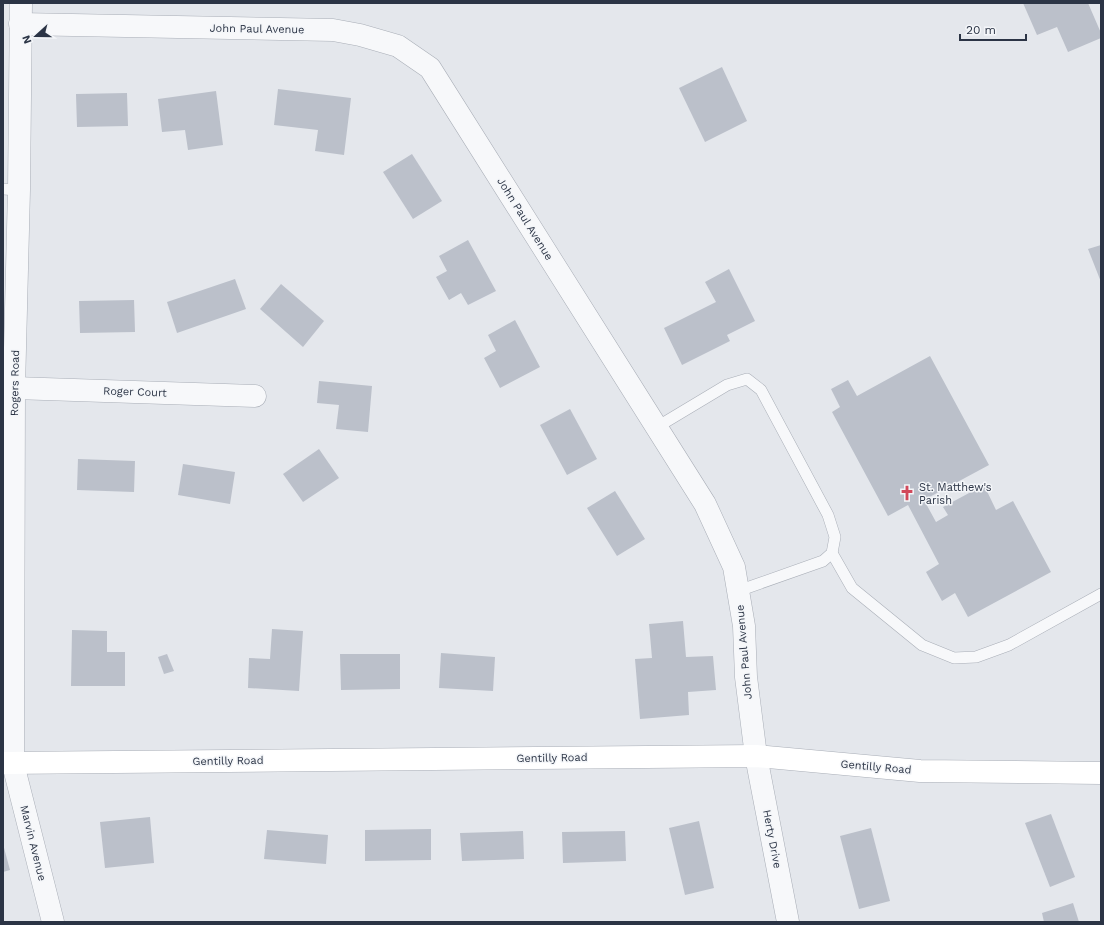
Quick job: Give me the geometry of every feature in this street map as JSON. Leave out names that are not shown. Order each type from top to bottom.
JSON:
[{"type":"street","name":"Rogers Road","points":[[8,763],[11,189],[21,3]]},
{"type":"street","name":"John Paul Avenue","points":[[20,24],[333,30],[360,35],[398,46],[430,68],[705,504],[734,567],[744,626],[746,677],[756,756]]},
{"type":"street","name":"Roger Court","points":[[9,388],[255,396]]},
{"type":"street","name":"Gentilly Road","points":[[8,763],[756,756],[920,770],[1101,773]]},
{"type":"street","name":"Herty Drive","points":[[756,756],[788,922]]},
{"type":"street","name":"Marvin Avenue","points":[[8,763],[53,922]]},
{"type":"lane","points":[[657,427],[727,385],[747,379],[761,390],[828,515],[835,537],[832,553],[823,561],[738,592]]},
{"type":"lane","points":[[832,553],[852,588],[922,645],[954,658],[976,657],[1010,645],[1101,594]]},
{"type":"building","points":[[1023,3],[1088,3],[1101,33],[1101,38],[1068,52],[1057,27],[1037,35]]},
{"type":"building","points":[[722,67],[747,121],[705,142],[679,88]]},
{"type":"building","points":[[278,89],[351,98],[344,155],[315,151],[318,130],[274,125]]},
{"type":"building","points":[[216,91],[223,145],[188,150],[185,130],[162,132],[158,99]]},
{"type":"building","points":[[127,93],[128,126],[77,127],[76,94]]},
{"type":"building","points":[[412,154],[442,201],[413,219],[383,172]]},
{"type":"building","points":[[468,240],[496,291],[468,305],[461,293],[449,300],[436,277],[447,271],[439,256]]},
{"type":"building","points":[[1101,245],[1101,282],[1088,249]]},
{"type":"building","points":[[729,269],[755,321],[727,335],[730,341],[682,365],[664,328],[716,302],[705,282]]},
{"type":"building","points":[[235,279],[246,309],[177,333],[167,302]]},
{"type":"building","points":[[281,284],[324,321],[303,347],[260,309]]},
{"type":"building","points":[[134,300],[135,332],[80,333],[79,301]]},
{"type":"building","points":[[515,320],[540,367],[500,388],[484,358],[496,351],[488,335]]},
{"type":"building","name":"St. Matthew's Parish","points":[[930,356],[989,465],[924,500],[936,522],[948,515],[943,507],[984,485],[996,510],[1013,501],[1051,572],[968,617],[955,593],[942,601],[926,572],[939,564],[908,505],[888,516],[832,412],[840,407],[831,389],[848,380],[857,396]]},
{"type":"building","points":[[319,381],[372,386],[368,432],[336,429],[339,405],[317,403]]},
{"type":"building","points":[[570,409],[597,459],[567,475],[540,425]]},
{"type":"building","points":[[319,449],[339,478],[303,502],[283,474]]},
{"type":"building","points":[[78,459],[135,461],[134,492],[77,490]]},
{"type":"building","points":[[183,464],[235,472],[230,504],[178,495]]},
{"type":"building","points":[[615,491],[645,539],[617,556],[587,508]]},
{"type":"building","points":[[683,621],[686,657],[713,656],[716,690],[688,692],[689,715],[640,719],[635,659],[652,658],[649,624]]},
{"type":"building","points":[[272,629],[303,631],[299,691],[248,688],[249,658],[270,659]]},
{"type":"building","points":[[72,630],[107,631],[107,652],[125,652],[125,686],[71,686]]},
{"type":"building","points":[[441,653],[495,657],[493,691],[439,688]]},
{"type":"building","points":[[167,654],[174,671],[164,674],[158,657]]},
{"type":"building","points":[[340,654],[400,654],[400,689],[341,690]]},
{"type":"building","points":[[1051,814],[1075,877],[1050,887],[1025,823]]},
{"type":"building","points":[[150,817],[154,863],[105,868],[100,822]]},
{"type":"building","points":[[699,821],[714,888],[685,895],[669,828]]},
{"type":"building","points":[[871,828],[890,901],[859,909],[840,836]]},
{"type":"building","points":[[431,829],[431,860],[365,861],[365,830]]},
{"type":"building","points":[[267,830],[328,835],[326,864],[264,859]]},
{"type":"building","points":[[523,831],[524,859],[462,861],[460,833]]},
{"type":"building","points":[[625,831],[626,861],[563,863],[562,832]]},
{"type":"building","points":[[3,844],[10,870],[3,872]]},
{"type":"building","points":[[1073,903],[1079,922],[1044,922],[1042,913]]},
{"type":"place","name":"St. Matthew's Parish","points":[[907,493]]}]
